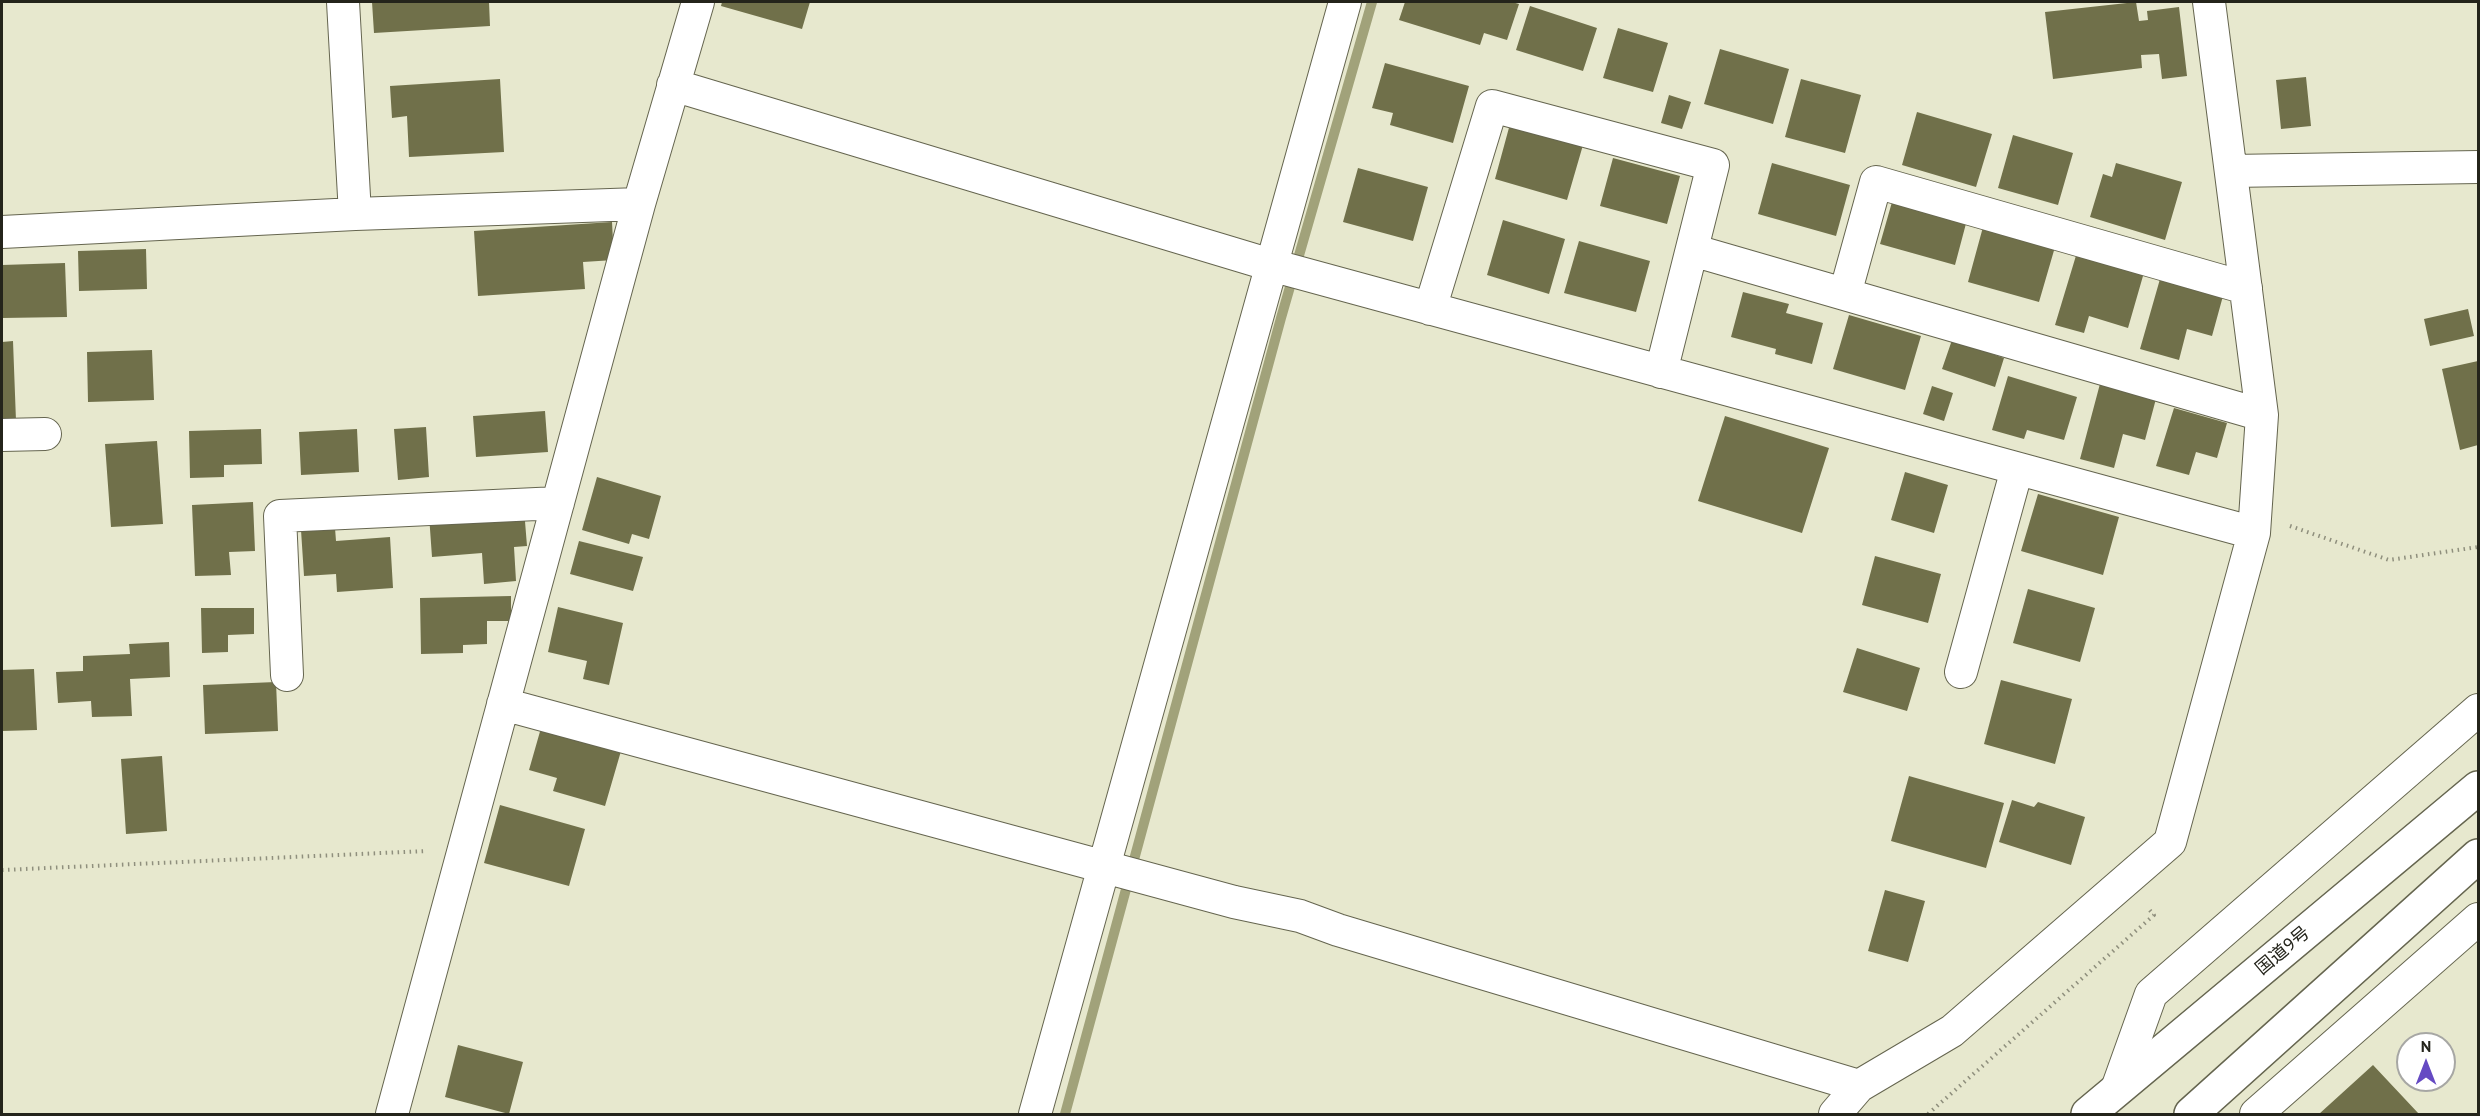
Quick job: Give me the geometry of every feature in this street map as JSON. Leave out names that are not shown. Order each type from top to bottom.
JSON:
[{"type":"highway","name":"国道9号","points":[[2088,1114],[2478,788]]},
{"type":"highway","points":[[2191,1114],[2478,856]]},
{"type":"street","points":[[343,2],[355,214]]},
{"type":"street","points":[[392,1114],[639,204],[698,2]]},
{"type":"street","points":[[1035,1114],[1345,2]]},
{"type":"street","points":[[1835,1114],[1859,1086],[1952,1031],[2170,842],[2254,524],[2262,415],[2209,2]]},
{"type":"street","points":[[673,85],[1271,265],[2017,469],[2254,524]]},
{"type":"street","points":[[1430,309],[1492,106],[1713,165],[1661,372]]},
{"type":"street","points":[[2231,171],[2478,167]]},
{"type":"street","points":[[1845,294],[1876,182],[2246,288]]},
{"type":"street","points":[[2,232],[355,214],[639,204]]},
{"type":"street","points":[[1692,250],[2262,415]]},
{"type":"street","points":[[2,435],[45,434]]},
{"type":"street","points":[[1961,672],[2017,469]]},
{"type":"street","points":[[288,675],[280,516],[558,503]]},
{"type":"street","points":[[503,704],[1102,867],[1234,902],[1300,916],[1338,930],[1859,1086]]},
{"type":"street","points":[[2117,1089],[2151,994],[2478,710]]},
{"type":"street","points":[[2256,1114],[2478,919]]},
{"type":"path","points":[[2254,524],[2390,560],[2478,547]]},
{"type":"path","points":[[2,870],[464,850]]},
{"type":"path","points":[[1928,1114],[2154,915],[2124,882]]},
{"type":"building","points":[[372,2],[489,2],[490,26],[374,33]]},
{"type":"building","points":[[722,2],[810,2],[802,29],[721,6]]},
{"type":"building","points":[[1405,2],[1512,2],[1519,4],[1507,40],[1484,33],[1480,45],[1399,20]]},
{"type":"building","points":[[2136,2],[2139,21],[2148,20],[2147,11],[2179,7],[2187,76],[2162,79],[2159,54],[2141,55],[2142,68],[2053,79],[2045,12]]},
{"type":"building","points":[[1530,6],[1597,28],[1583,71],[1516,50]]},
{"type":"building","points":[[1618,28],[1668,43],[1653,92],[1603,78]]},
{"type":"building","points":[[1720,49],[1789,69],[1773,124],[1704,104]]},
{"type":"building","points":[[1385,63],[1469,86],[1453,143],[1390,125],[1393,113],[1372,108]]},
{"type":"building","points":[[2306,77],[2311,126],[2281,129],[2276,80]]},
{"type":"building","points":[[500,79],[504,152],[409,157],[407,116],[392,118],[390,86]]},
{"type":"building","points":[[1801,79],[1861,95],[1845,153],[1785,137]]},
{"type":"building","points":[[1669,95],[1691,102],[1682,129],[1661,123]]},
{"type":"building","points":[[1917,112],[1992,134],[1976,187],[1902,165]]},
{"type":"building","points":[[1510,124],[1583,145],[1567,200],[1495,179]]},
{"type":"building","points":[[2013,135],[2073,153],[2058,205],[1998,188]]},
{"type":"building","points":[[1613,158],[1680,176],[1667,224],[1600,206]]},
{"type":"building","points":[[1772,163],[1850,185],[1836,236],[1758,214]]},
{"type":"building","points":[[2116,163],[2182,182],[2165,240],[2090,217],[2103,174],[2112,177]]},
{"type":"building","points":[[1358,168],[1428,187],[1413,241],[1343,222]]},
{"type":"building","points":[[1894,195],[1968,216],[1955,265],[1880,244]]},
{"type":"building","points":[[1503,220],[1565,239],[1549,294],[1487,275]]},
{"type":"building","points":[[612,222],[614,260],[583,262],[585,289],[478,296],[474,231]]},
{"type":"building","points":[[1983,227],[2055,247],[2039,302],[1968,282]]},
{"type":"building","points":[[1579,241],[1650,261],[1636,312],[1564,293]]},
{"type":"building","points":[[146,249],[147,289],[79,291],[78,251]]},
{"type":"building","points":[[2078,249],[2145,269],[2128,328],[2089,316],[2084,333],[2055,325]]},
{"type":"building","points":[[65,263],[67,317],[2,318],[2,265]]},
{"type":"building","points":[[2160,279],[2223,296],[2212,336],[2187,329],[2179,360],[2140,349]]},
{"type":"building","points":[[1743,292],[1789,304],[1786,313],[1823,323],[1812,364],[1775,354],[1776,349],[1731,337]]},
{"type":"building","points":[[2468,309],[2474,336],[2430,346],[2424,319]]},
{"type":"building","points":[[1849,315],[1921,336],[1905,390],[1833,369]]},
{"type":"building","points":[[1952,340],[2004,358],[1995,387],[1942,369]]},
{"type":"building","points":[[13,341],[16,421],[2,422],[2,342]]},
{"type":"building","points":[[152,350],[154,400],[88,402],[87,352]]},
{"type":"building","points":[[2478,361],[2478,445],[2460,450],[2442,369]]},
{"type":"building","points":[[2008,376],[2077,397],[2064,440],[2027,430],[2024,439],[1992,430]]},
{"type":"building","points":[[2101,380],[2157,395],[2145,440],[2123,434],[2114,468],[2080,459]]},
{"type":"building","points":[[1932,386],[1953,393],[1944,421],[1923,414]]},
{"type":"building","points":[[2174,408],[2227,423],[2217,458],[2196,452],[2189,475],[2156,466]]},
{"type":"building","points":[[545,411],[548,452],[476,457],[473,416]]},
{"type":"building","points":[[1725,416],[1829,448],[1802,533],[1698,501]]},
{"type":"building","points":[[426,427],[429,477],[398,480],[394,429]]},
{"type":"building","points":[[261,429],[262,464],[224,465],[224,477],[190,478],[189,431]]},
{"type":"building","points":[[357,429],[359,472],[301,475],[299,432]]},
{"type":"building","points":[[157,441],[163,524],[111,527],[105,444]]},
{"type":"building","points":[[1905,472],[1948,485],[1934,533],[1891,520]]},
{"type":"building","points":[[597,477],[661,496],[649,539],[632,534],[629,544],[582,530]]},
{"type":"building","points":[[2038,494],[2119,517],[2103,575],[2021,551]]},
{"type":"building","points":[[253,502],[255,551],[229,552],[231,575],[195,576],[192,505]]},
{"type":"building","points":[[524,509],[527,546],[514,547],[516,581],[484,584],[482,553],[432,557],[429,515]]},
{"type":"building","points":[[335,528],[336,541],[390,537],[393,588],[337,592],[336,574],[304,576],[301,530]]},
{"type":"building","points":[[579,541],[643,557],[633,591],[570,574]]},
{"type":"building","points":[[1875,556],[1941,574],[1928,623],[1862,605]]},
{"type":"building","points":[[2028,589],[2095,608],[2080,662],[2013,643]]},
{"type":"building","points":[[511,596],[511,621],[487,621],[487,644],[463,645],[463,653],[421,654],[420,598]]},
{"type":"building","points":[[558,607],[623,623],[609,685],[583,679],[587,661],[548,652]]},
{"type":"building","points":[[201,608],[254,608],[254,634],[228,635],[228,652],[202,653]]},
{"type":"building","points":[[169,642],[170,677],[130,679],[132,716],[92,717],[91,701],[58,703],[56,672],[83,671],[83,656],[130,654],[129,644]]},
{"type":"building","points":[[1857,648],[1920,668],[1907,711],[1843,692]]},
{"type":"building","points":[[34,669],[37,730],[2,731],[2,670]]},
{"type":"building","points":[[2001,680],[2072,699],[2055,764],[1984,744]]},
{"type":"building","points":[[276,682],[278,731],[205,734],[203,685]]},
{"type":"building","points":[[541,728],[621,751],[605,806],[553,791],[557,778],[529,770]]},
{"type":"building","points":[[162,756],[167,831],[126,834],[121,759]]},
{"type":"building","points":[[1909,776],[2004,803],[1986,868],[1891,841]]},
{"type":"building","points":[[2012,800],[2034,807],[2038,802],[2085,817],[2071,865],[1999,842]]},
{"type":"building","points":[[500,805],[585,829],[569,886],[484,863]]},
{"type":"building","points":[[1885,890],[1925,901],[1908,962],[1868,951]]},
{"type":"building","points":[[458,1045],[523,1062],[509,1114],[445,1097]]},
{"type":"building","points":[[2373,1065],[2419,1114],[2319,1114]]},
{"type":"waterway","points":[[1065,1114],[1281,318],[1372,2]]}]
